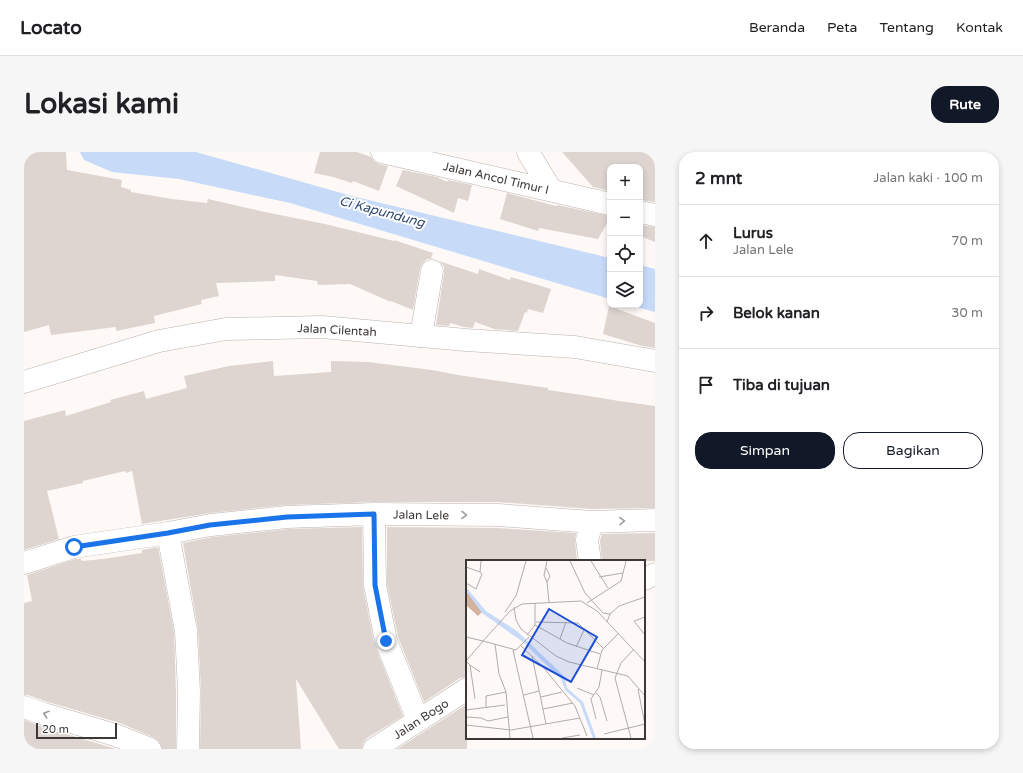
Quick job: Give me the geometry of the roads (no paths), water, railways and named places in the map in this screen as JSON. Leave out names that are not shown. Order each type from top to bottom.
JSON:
[{"type":"street","name":"Jalan Ancol Timur I","points":[[382,152],[607,203]]},
{"type":"street","points":[[528,152],[551,190]]},
{"type":"street","points":[[643,213],[655,215]]},
{"type":"street","points":[[420,336],[432,271]]},
{"type":"street","name":"Jalan Cilentah","points":[[24,382],[159,341],[226,329],[322,327],[466,340],[575,347],[655,361]]},
{"type":"street","points":[[374,514],[375,585],[386,641],[418,720]]},
{"type":"street","name":"Jalan Lele","points":[[24,564],[74,547],[210,525],[287,517],[374,514],[498,516],[592,522],[655,520]]},
{"type":"street","points":[[590,560],[587,540],[592,522]]},
{"type":"street","points":[[168,533],[186,631],[189,691],[188,749]]},
{"type":"street","points":[[645,579],[655,574]]},
{"type":"street","name":"Jalan Bogo","points":[[374,749],[466,690]]},
{"type":"street","points":[[24,707],[115,735],[150,749]]},
{"type":"water","name":"Ci Kapundung","points":[[80,152],[196,152],[352,196],[607,257],[607,298],[290,203],[179,179],[112,172],[84,160]]},
{"type":"water","points":[[643,266],[655,269],[655,312],[640,308],[643,308]]}]
